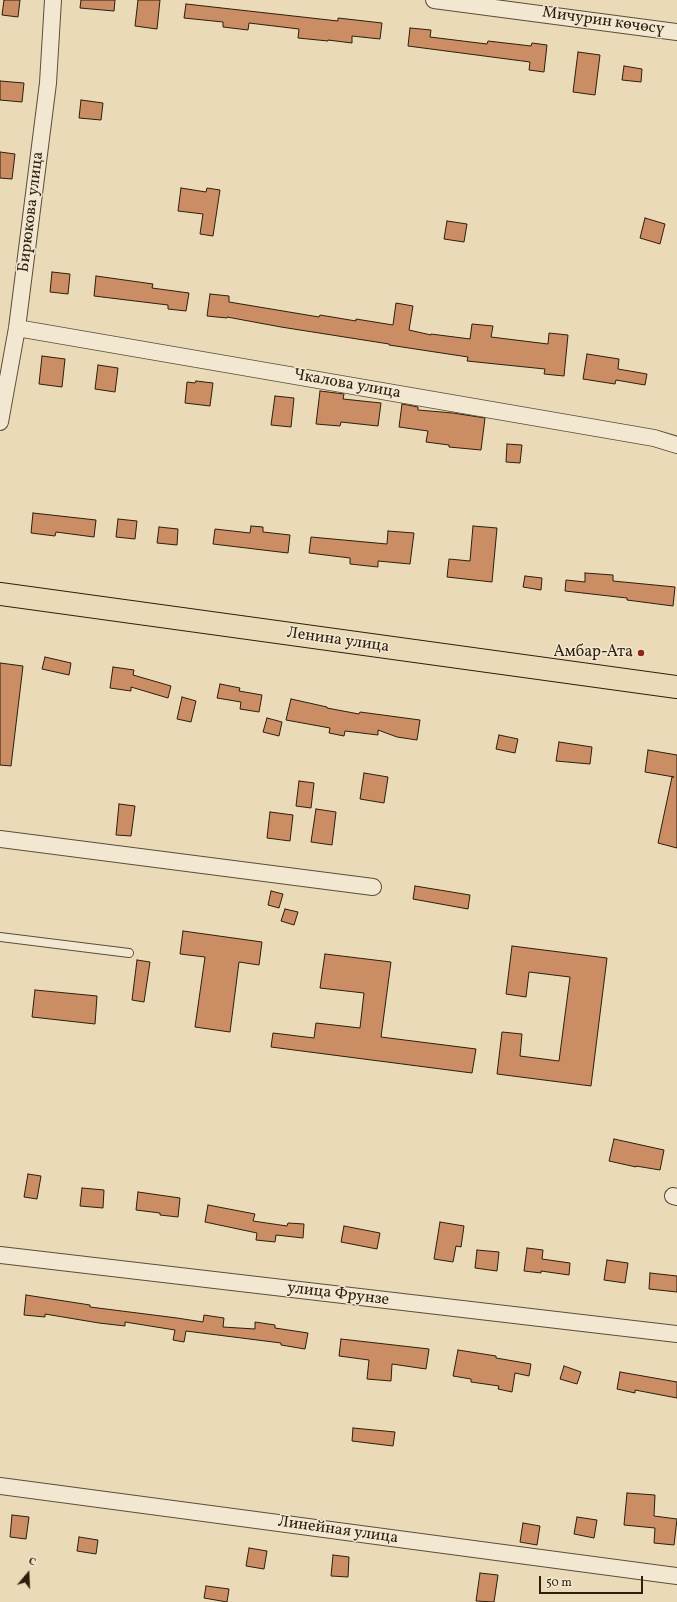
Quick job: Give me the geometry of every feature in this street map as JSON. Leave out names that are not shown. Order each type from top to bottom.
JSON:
[{"type":"main road","name":"Ленина улица","points":[[0,594],[677,687]]},
{"type":"street","name":"Бирюкова улица","points":[[0,422],[3,385],[17,328],[48,83],[53,0]]},
{"type":"street","name":"Мичурин көчөсү","points":[[434,0],[677,32]]},
{"type":"street","name":"Чкалова улица","points":[[17,328],[654,438],[677,445]]},
{"type":"street","points":[[0,839],[373,887]]},
{"type":"street","name":"улица Фрунзе","points":[[0,1255],[677,1334]]},
{"type":"street","name":"Линейная улица","points":[[0,1486],[677,1576]]},
{"type":"lane","points":[[0,937],[129,953]]},
{"type":"building","points":[[4,0],[20,0],[18,17],[2,15]]},
{"type":"building","points":[[81,0],[115,0],[114,11],[80,8]]},
{"type":"building","points":[[138,0],[160,0],[157,29],[135,26]]},
{"type":"building","points":[[186,4],[338,21],[338,18],[382,23],[380,39],[352,36],[352,43],[298,38],[299,29],[249,23],[248,30],[223,27],[223,22],[184,18]]},
{"type":"building","points":[[410,28],[431,30],[430,37],[487,44],[488,41],[531,46],[532,43],[547,45],[544,72],[529,70],[530,62],[408,46]]},
{"type":"building","points":[[578,52],[600,55],[595,95],[573,92]]},
{"type":"building","points":[[624,66],[642,69],[641,82],[622,80]]},
{"type":"building","points":[[0,81],[24,83],[22,102],[0,100]]},
{"type":"building","points":[[81,100],[103,103],[101,120],[79,118]]},
{"type":"building","points":[[0,152],[15,154],[12,179],[0,178]]},
{"type":"building","points":[[181,188],[206,192],[207,188],[220,190],[213,236],[200,234],[203,214],[178,211]]},
{"type":"building","points":[[645,218],[665,224],[660,244],[640,238]]},
{"type":"building","points":[[447,221],[467,224],[464,242],[444,239]]},
{"type":"building","points":[[52,272],[70,274],[68,294],[50,292]]},
{"type":"building","points":[[96,276],[153,284],[152,288],[189,293],[186,311],[168,309],[168,305],[94,296]]},
{"type":"building","points":[[210,294],[229,296],[229,302],[319,317],[320,315],[393,325],[396,303],[413,306],[409,330],[431,335],[470,339],[472,324],[493,326],[491,337],[548,344],[549,333],[568,335],[564,376],[544,374],[545,369],[467,361],[468,357],[227,317],[207,316]]},
{"type":"building","points":[[587,354],[619,359],[618,369],[647,374],[645,385],[616,380],[615,384],[583,379]]},
{"type":"building","points":[[42,356],[65,359],[62,387],[39,384]]},
{"type":"building","points":[[98,365],[118,368],[115,392],[95,389]]},
{"type":"building","points":[[196,381],[213,383],[210,406],[185,403],[187,382],[195,383]]},
{"type":"building","points":[[320,391],[344,394],[343,399],[381,403],[378,426],[341,422],[340,426],[316,424]]},
{"type":"building","points":[[275,396],[294,398],[291,427],[271,425]]},
{"type":"building","points":[[402,404],[418,407],[418,410],[485,418],[481,450],[449,447],[449,445],[426,442],[428,431],[399,427]]},
{"type":"building","points":[[507,444],[522,445],[520,463],[506,462]]},
{"type":"building","points":[[33,513],[96,520],[94,537],[56,532],[55,536],[31,533]]},
{"type":"building","points":[[118,519],[137,521],[135,539],[116,537]]},
{"type":"building","points":[[251,526],[263,527],[263,532],[290,535],[288,553],[213,544],[215,529],[250,533]]},
{"type":"building","points":[[473,526],[497,528],[492,582],[447,577],[449,559],[470,561]]},
{"type":"building","points":[[159,527],[178,529],[177,545],[157,543]]},
{"type":"building","points":[[388,531],[414,533],[410,564],[378,561],[378,567],[350,564],[350,558],[309,553],[311,537],[387,544]]},
{"type":"building","points":[[585,573],[613,575],[613,581],[675,587],[673,606],[627,600],[627,598],[565,591],[566,580],[585,582]]},
{"type":"building","points":[[525,576],[542,578],[541,590],[523,587]]},
{"type":"building","points":[[45,657],[71,663],[69,675],[42,669]]},
{"type":"building","points":[[0,663],[23,666],[11,766],[0,765]]},
{"type":"building","points":[[113,667],[134,670],[133,675],[171,686],[168,698],[131,687],[131,691],[110,688]]},
{"type":"building","points":[[220,684],[240,688],[239,691],[262,695],[259,712],[240,709],[241,702],[217,698]]},
{"type":"building","points":[[182,697],[196,701],[191,722],[177,719]]},
{"type":"building","points":[[291,699],[359,714],[360,712],[420,720],[417,740],[397,737],[378,730],[378,735],[345,731],[344,736],[329,733],[330,728],[286,720]]},
{"type":"building","points":[[267,718],[282,722],[279,736],[263,732]]},
{"type":"building","points":[[499,735],[518,739],[515,753],[496,749]]},
{"type":"building","points":[[559,742],[592,747],[590,764],[556,761]]},
{"type":"building","points":[[648,750],[677,755],[677,848],[658,843],[672,777],[674,777],[645,772]]},
{"type":"building","points":[[364,773],[388,777],[384,803],[360,799]]},
{"type":"building","points":[[299,781],[314,783],[311,808],[296,806]]},
{"type":"building","points":[[119,804],[135,806],[131,836],[116,835]]},
{"type":"building","points":[[316,809],[336,812],[332,845],[311,842]]},
{"type":"building","points":[[270,812],[293,815],[290,841],[267,838]]},
{"type":"building","points":[[415,886],[470,895],[468,909],[413,899]]},
{"type":"building","points":[[271,891],[283,894],[279,908],[268,905]]},
{"type":"building","points":[[285,909],[298,912],[294,925],[281,921]]},
{"type":"building","points":[[183,931],[262,942],[259,965],[239,962],[230,1032],[195,1027],[205,957],[180,954]]},
{"type":"building","points":[[512,946],[607,958],[591,1086],[497,1074],[502,1032],[522,1034],[520,1056],[559,1061],[570,977],[529,972],[526,997],[506,994]]},
{"type":"building","points":[[325,954],[391,962],[381,1037],[476,1049],[472,1073],[271,1047],[273,1033],[314,1038],[316,1023],[360,1028],[364,993],[320,988]]},
{"type":"building","points":[[137,960],[150,962],[144,1002],[132,1000]]},
{"type":"building","points":[[35,990],[97,996],[95,1024],[32,1017]]},
{"type":"building","points":[[614,1139],[664,1150],[660,1170],[636,1167],[609,1161]]},
{"type":"building","points":[[28,1174],[41,1176],[37,1199],[24,1197]]},
{"type":"building","points":[[82,1188],[104,1190],[103,1208],[80,1206]]},
{"type":"building","points":[[138,1192],[180,1198],[178,1217],[136,1210]]},
{"type":"building","points":[[208,1205],[255,1214],[253,1221],[287,1226],[288,1223],[304,1224],[303,1238],[276,1235],[275,1242],[256,1240],[257,1233],[205,1222]]},
{"type":"building","points":[[440,1222],[464,1226],[461,1247],[456,1246],[453,1262],[434,1259]]},
{"type":"building","points":[[344,1226],[380,1233],[377,1249],[341,1242]]},
{"type":"building","points":[[527,1248],[543,1250],[542,1259],[570,1263],[569,1275],[541,1271],[541,1273],[524,1271]]},
{"type":"building","points":[[477,1250],[499,1252],[497,1271],[475,1268]]},
{"type":"building","points":[[607,1260],[628,1263],[625,1283],[604,1280]]},
{"type":"building","points":[[650,1273],[677,1276],[677,1292],[649,1289]]},
{"type":"building","points":[[26,1295],[90,1305],[90,1307],[203,1322],[204,1315],[224,1318],[223,1327],[255,1329],[255,1322],[275,1325],[275,1328],[308,1333],[305,1349],[281,1345],[281,1343],[186,1331],[184,1342],[173,1340],[175,1330],[125,1322],[125,1326],[99,1323],[45,1314],[45,1317],[24,1315]]},
{"type":"building","points":[[341,1339],[429,1349],[426,1369],[392,1364],[391,1381],[367,1379],[369,1360],[339,1356]]},
{"type":"building","points":[[458,1350],[496,1356],[496,1358],[531,1364],[529,1376],[515,1373],[512,1392],[498,1389],[499,1386],[471,1382],[471,1379],[453,1376]]},
{"type":"building","points":[[564,1366],[581,1372],[577,1384],[560,1379]]},
{"type":"building","points":[[620,1372],[677,1382],[677,1398],[635,1390],[635,1393],[617,1389]]},
{"type":"building","points":[[353,1428],[395,1432],[393,1446],[352,1441]]},
{"type":"building","points":[[627,1493],[655,1495],[654,1516],[677,1519],[674,1545],[654,1543],[655,1528],[624,1525]]},
{"type":"building","points":[[12,1515],[29,1517],[26,1539],[10,1537]]},
{"type":"building","points":[[577,1517],[597,1520],[594,1538],[574,1534]]},
{"type":"building","points":[[523,1523],[540,1526],[537,1545],[520,1542]]},
{"type":"building","points":[[79,1537],[98,1540],[96,1554],[77,1551]]},
{"type":"building","points":[[249,1548],[267,1551],[264,1569],[246,1566]]},
{"type":"building","points":[[333,1555],[349,1557],[348,1577],[331,1576]]},
{"type":"building","points":[[480,1573],[498,1575],[494,1602],[476,1601]]},
{"type":"building","points":[[206,1586],[229,1589],[227,1602],[204,1598]]},
{"type":"place","name":"Амбар-Ата","points":[[641,653]]}]
